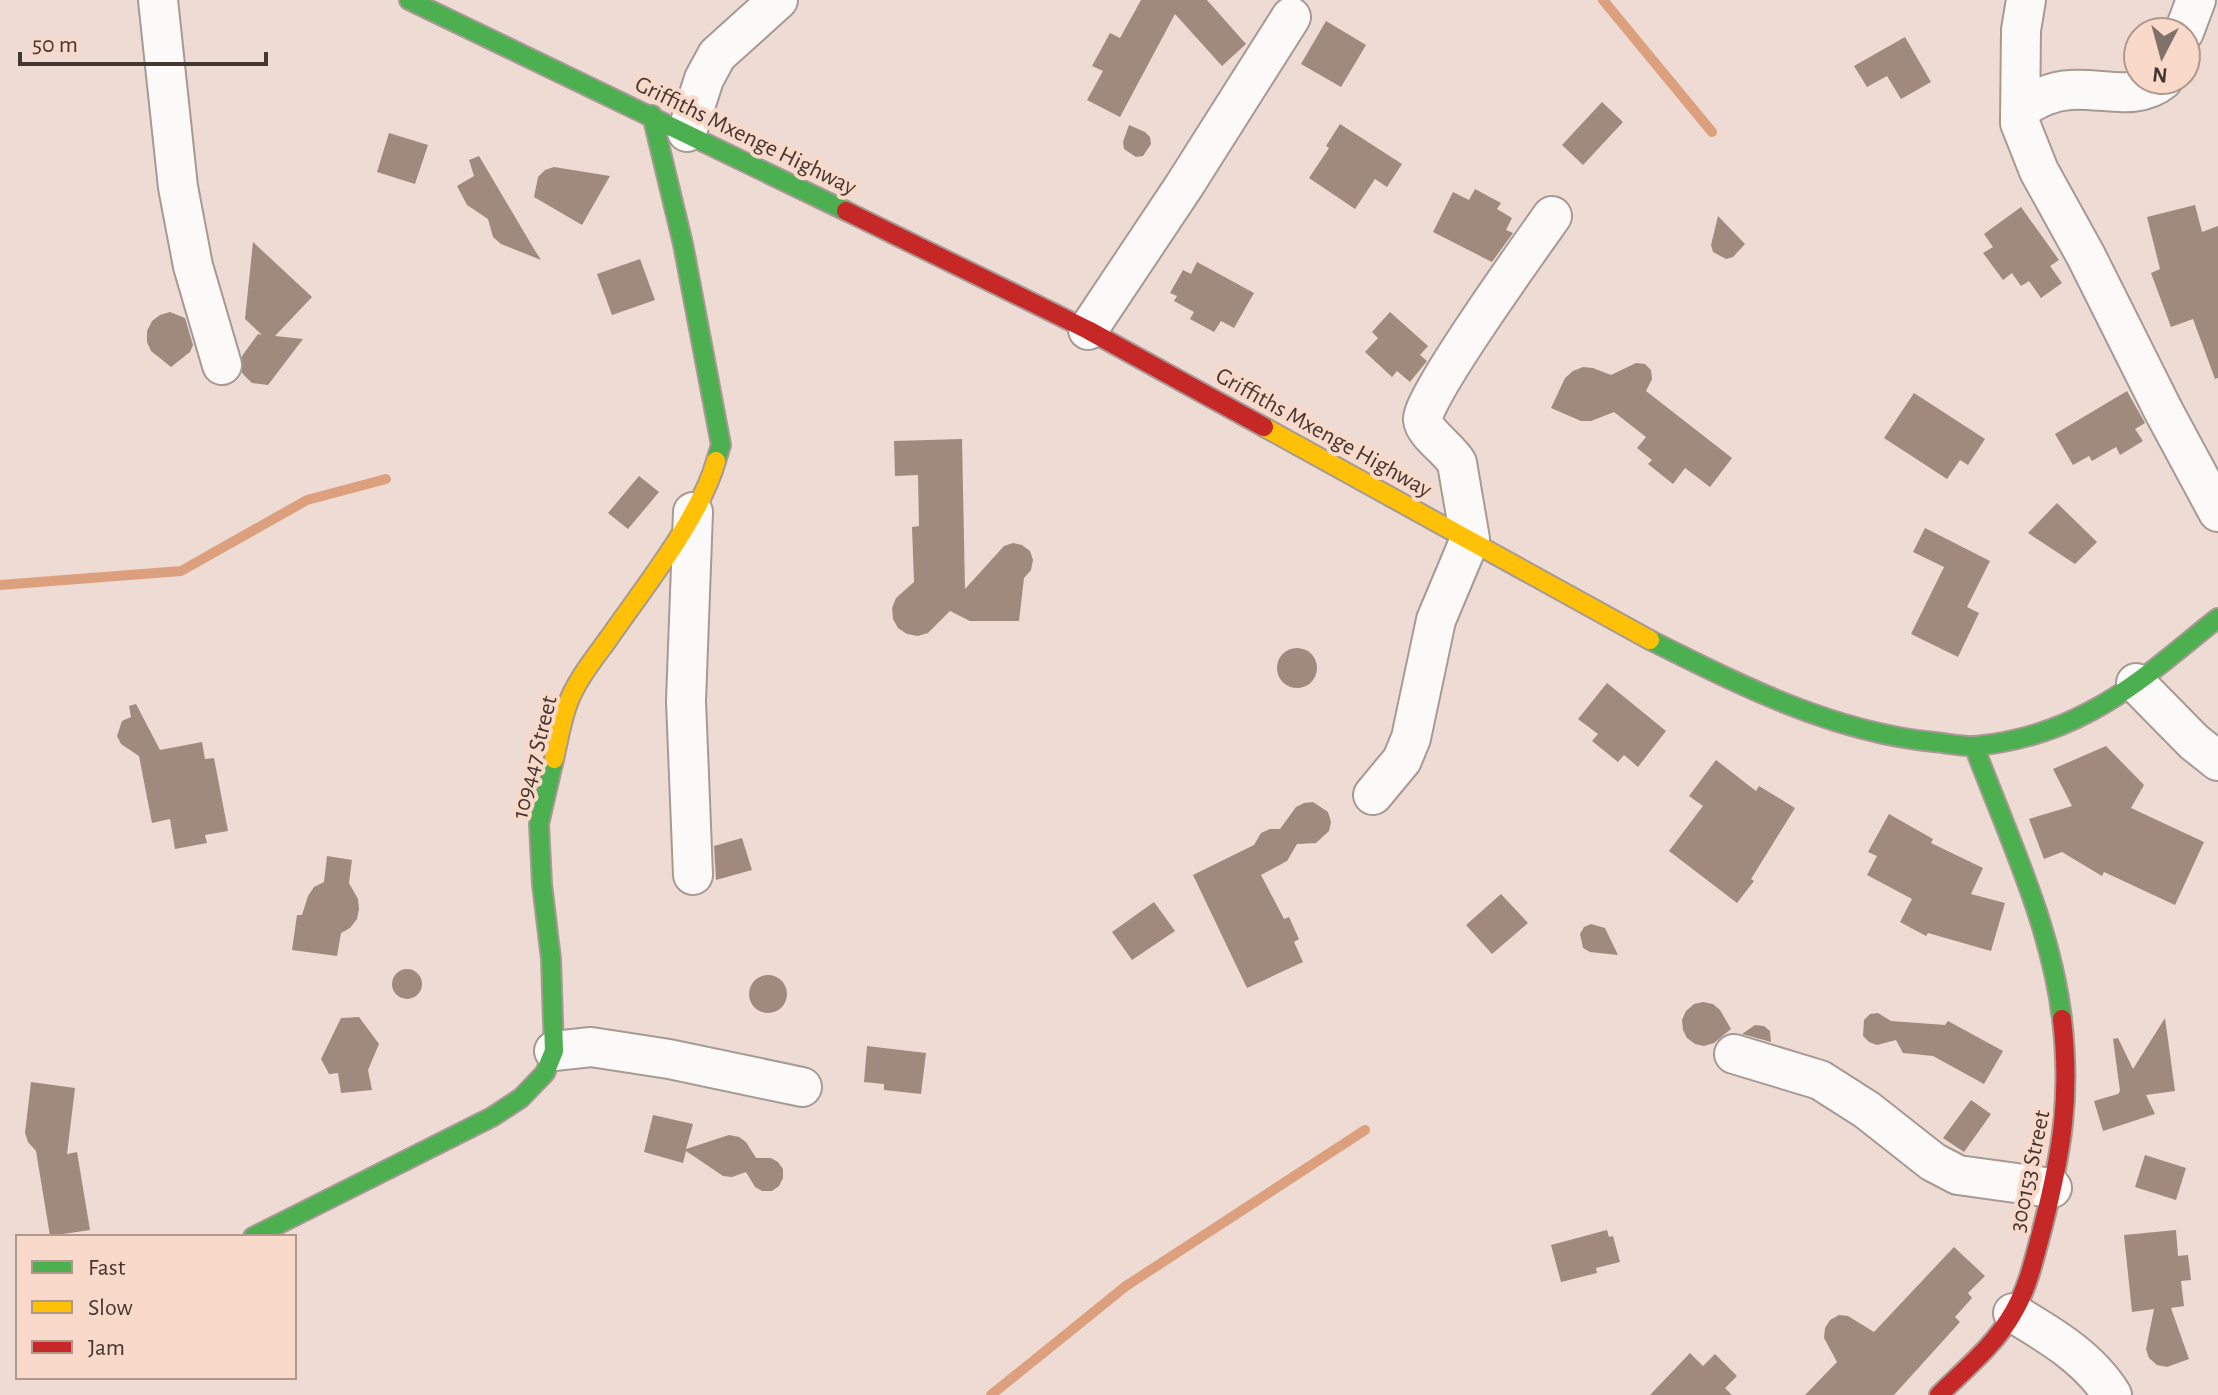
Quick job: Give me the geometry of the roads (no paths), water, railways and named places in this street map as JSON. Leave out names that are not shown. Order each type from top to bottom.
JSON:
[{"type":"street","points":[[158,0],[178,187],[193,266],[222,365]]},
{"type":"street","name":"Griffiths Mxenge Highway","points":[[409,0],[687,132],[1088,330],[1648,639],[1759,694],[1835,721],[1904,739],[1974,746],[2042,733],[2092,711],[2136,683],[2218,618]]},
{"type":"street","points":[[687,132],[704,79],[717,55],[778,0]]},
{"type":"street","points":[[2026,0],[2021,30],[2020,123],[2039,171],[2218,512]]},
{"type":"street","points":[[1088,330],[1291,17]]},
{"type":"street","points":[[2022,108],[2039,98],[2066,90],[2122,92]]},
{"type":"street","name":"109447 Street","points":[[554,1051],[551,959],[539,824],[567,704],[693,512],[712,476],[721,445],[683,244],[652,115]]},
{"type":"street","points":[[1373,795],[1402,760],[1411,738],[1436,620],[1470,539],[1457,463],[1451,452],[1423,425],[1422,416],[1482,318],[1552,216]]},
{"type":"street","points":[[693,512],[686,701],[693,875]]},
{"type":"street","points":[[2136,683],[2194,742],[2218,761]]},
{"type":"street","name":"300153 Street","points":[[1939,1395],[2002,1330],[2013,1313],[2030,1274],[2060,1157],[2067,1103],[2067,1046],[2057,983],[2033,903],[1974,746]]},
{"type":"street","points":[[257,1235],[492,1117],[521,1098],[545,1073],[554,1051],[591,1047],[669,1059],[802,1087]]},
{"type":"street","points":[[1734,1054],[1820,1080],[1867,1110],[1933,1162],[1958,1175],[2052,1188]]},
{"type":"street","points":[[2013,1313],[2053,1337],[2087,1364],[2112,1395]]},
{"type":"waterway","points":[[1603,0],[1712,132]]},
{"type":"waterway","points":[[0,585],[181,571],[307,500],[386,479]]},
{"type":"waterway","points":[[991,1395],[1126,1286],[1365,1130]]}]
